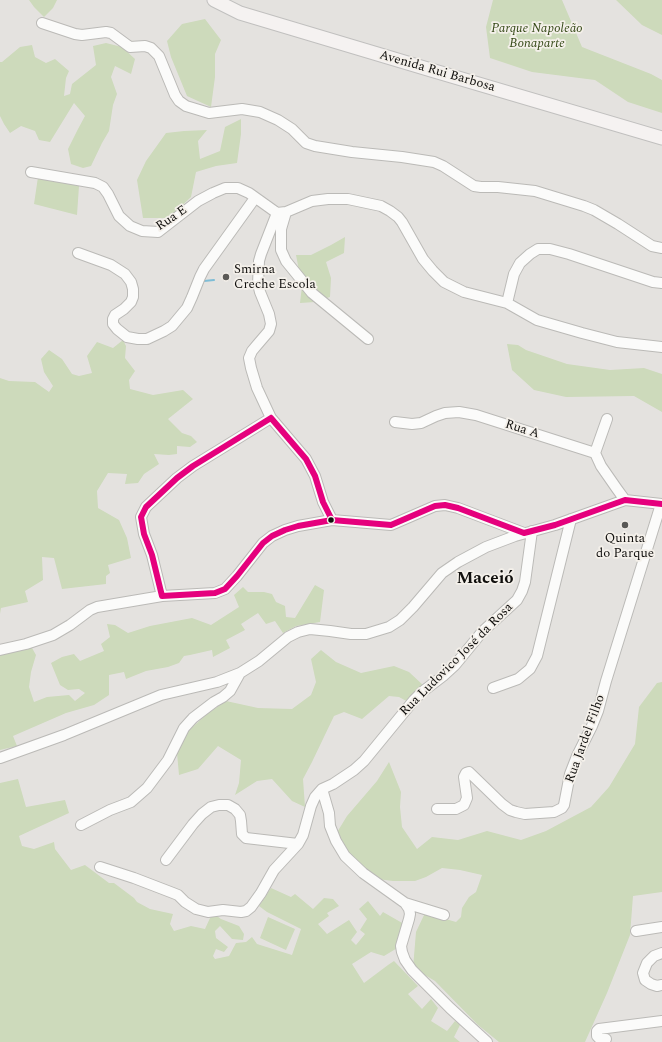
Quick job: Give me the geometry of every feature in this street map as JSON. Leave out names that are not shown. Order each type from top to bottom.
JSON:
[{"type":"main road","name":"Avenida Rui Barbosa","points":[[214,0],[240,13],[662,138]]},
{"type":"main road","name":"Avenida Rui Barbosa","points":[[229,0],[426,62],[606,113],[662,131]]},
{"type":"street","points":[[42,23],[75,34],[111,33],[130,47],[145,46],[151,48],[159,56],[175,95],[179,101],[186,106],[209,113],[242,109],[260,112],[278,120],[292,129],[306,143],[315,146],[434,162],[443,166],[474,186],[534,191],[594,210],[652,246],[662,248]]},
{"type":"street","name":"Rua E","points":[[31,172],[95,183],[103,187],[119,216],[130,226],[142,231],[158,232],[198,201],[225,188],[238,188],[249,192],[255,198],[282,212]]},
{"type":"street","points":[[78,253],[111,264],[125,274],[131,282],[133,297],[131,302],[115,315],[113,324],[127,337],[147,339],[172,326],[187,308],[204,269],[255,198]]},
{"type":"street","points":[[332,520],[323,502],[315,476],[306,460],[271,418],[257,388],[251,368],[250,358],[252,351],[269,331],[271,324],[270,314],[258,284],[259,261],[282,212],[312,201],[328,198],[348,199],[381,206],[398,217],[423,259],[444,282],[464,292],[507,303],[537,320],[617,342],[662,347]]},
{"type":"street","points":[[282,212],[281,250],[286,261],[312,293],[368,339]]},
{"type":"street","points":[[507,303],[514,274],[520,263],[538,249],[550,249],[569,254],[662,284]]},
{"type":"street","name":"Rua A","points":[[394,422],[412,424],[421,423],[445,413],[459,412],[476,415],[595,453]]},
{"type":"street","points":[[162,596],[152,555],[144,534],[141,517],[146,507],[177,478],[193,466],[271,418]]},
{"type":"street","points":[[607,419],[595,453],[601,466],[625,500]]},
{"type":"street","points":[[0,758],[64,735],[161,695],[217,682],[240,673],[259,661],[288,637],[298,632],[310,629],[351,634],[366,634],[389,626],[400,620],[413,607],[442,573],[458,562],[486,547],[625,500],[662,504]]},
{"type":"street","name":"Rua Jardel Filho","points":[[437,809],[456,809],[464,804],[467,798],[464,777],[466,773],[469,772],[510,810],[525,814],[554,812],[562,808],[564,805],[570,774],[598,711],[606,681],[662,504]]},
{"type":"street","points":[[0,650],[54,635],[90,610],[97,607],[162,596],[215,593],[225,589],[263,543],[272,536],[298,526],[332,520],[391,525],[435,506],[445,505],[528,532]]},
{"type":"street","points":[[493,688],[518,679],[530,669],[537,656],[571,519]]},
{"type":"street","name":"Rua Ludovico José da Rosa","points":[[100,867],[178,895],[185,902],[196,909],[208,912],[223,910],[241,912],[246,911],[251,907],[261,893],[274,870],[298,844],[303,835],[310,806],[315,797],[322,789],[333,784],[354,770],[364,761],[414,700],[455,665],[482,632],[516,600],[522,591],[525,582],[528,532]]},
{"type":"street","points":[[81,825],[110,810],[131,802],[143,791],[168,760],[184,728],[193,718],[230,691],[240,673]]},
{"type":"street","points":[[322,789],[329,813],[330,826],[336,841],[345,856],[364,873],[405,903],[409,908],[409,919],[401,946],[405,960],[412,970],[487,1042]]},
{"type":"street","points":[[166,860],[202,814],[211,807],[220,805],[228,805],[235,809],[240,815],[242,834],[246,838],[298,844]]},
{"type":"street","points":[[405,903],[444,915]]},
{"type":"street","points":[[636,931],[662,927]]},
{"type":"street","points":[[662,953],[654,956],[647,963],[643,973],[645,980],[651,984],[658,986],[662,985]]},
{"type":"street","points":[[606,1039],[600,1040],[597,1036],[599,1029],[662,1021]]},
{"type":"green space","points":[[29,0],[57,0],[53,8],[44,17]]},
{"type":"green space","name":"Parque Napoleão Bonaparte","points":[[493,0],[562,0],[582,47],[651,74],[662,80],[662,113],[628,102],[595,80],[532,72],[490,58],[486,27]]},
{"type":"green space","points":[[616,0],[662,0],[662,35],[642,25]]},
{"type":"green space","points":[[205,19],[221,40],[215,54],[215,77],[211,107],[187,96],[171,57],[167,41],[182,24]]},
{"type":"green space","points":[[106,43],[122,47],[135,59],[131,74],[115,66],[111,77],[117,94],[113,105],[109,131],[91,166],[83,168],[71,164],[68,149],[85,116],[74,103],[50,142],[39,140],[35,131],[21,126],[10,133],[0,116],[0,62],[20,47],[32,45],[35,57],[46,63],[55,59],[69,71],[66,78],[64,96],[70,94],[72,84],[96,65],[93,46]]},
{"type":"green space","points":[[241,119],[241,134],[237,163],[216,166],[196,172],[191,197],[169,218],[143,218],[137,180],[146,161],[166,133],[207,130],[198,141],[200,159],[220,151],[225,127]]},
{"type":"green space","points":[[38,177],[79,186],[77,215],[34,204]]},
{"type":"green space","points":[[345,237],[344,253],[326,262],[331,278],[330,297],[315,302],[300,303],[302,286],[296,255],[311,255]]},
{"type":"green space","points":[[123,340],[126,346],[125,358],[135,371],[129,380],[130,389],[153,395],[183,390],[193,399],[168,419],[182,433],[191,436],[197,442],[190,447],[177,446],[177,454],[154,454],[159,464],[144,474],[138,483],[125,484],[127,474],[108,473],[97,491],[98,508],[119,520],[127,538],[131,558],[108,565],[110,573],[106,576],[106,584],[62,589],[54,558],[42,557],[43,580],[25,591],[28,602],[1,608],[0,614],[0,378],[9,381],[35,382],[49,392],[53,386],[44,372],[41,359],[49,350],[62,359],[72,374],[79,376],[92,373],[87,356],[97,342],[113,348]]},
{"type":"green space","points":[[507,344],[518,345],[526,350],[567,364],[610,370],[644,368],[662,374],[662,412],[634,396],[566,397],[534,390],[512,370]]},
{"type":"green space","points":[[315,585],[324,590],[320,622],[296,626],[283,633],[275,621],[266,624],[258,613],[241,624],[245,630],[226,640],[230,648],[213,657],[212,650],[184,656],[179,663],[168,667],[146,671],[126,679],[124,672],[109,675],[109,695],[94,705],[66,713],[13,736],[17,746],[0,750],[0,654],[32,648],[36,655],[31,672],[29,687],[34,702],[47,697],[69,695],[75,701],[85,693],[79,689],[68,690],[60,685],[51,663],[62,657],[74,654],[80,661],[104,651],[101,644],[110,637],[107,624],[115,625],[128,633],[150,626],[192,618],[211,625],[239,607],[234,595],[243,587],[248,592],[264,592],[272,594],[276,602],[285,606],[286,617],[295,618]]},
{"type":"green space","points":[[321,650],[336,662],[361,673],[394,666],[409,672],[423,685],[410,703],[399,697],[389,696],[362,719],[344,712],[334,716],[303,779],[305,807],[292,801],[272,779],[257,781],[235,795],[239,783],[241,760],[218,746],[198,769],[179,775],[176,742],[207,714],[226,701],[258,708],[292,709],[311,695],[316,682],[311,659]]},
{"type":"green space","points":[[662,682],[662,892],[633,896],[630,935],[607,993],[585,1042],[499,1042],[478,1025],[435,981],[413,968],[416,932],[425,913],[456,922],[461,917],[462,908],[469,897],[476,892],[482,875],[442,868],[415,881],[377,879],[348,859],[336,834],[347,816],[377,781],[389,762],[401,792],[400,807],[402,827],[417,849],[432,837],[458,840],[487,831],[521,840],[546,831],[591,807],[609,787],[635,744],[639,707],[657,683]]},
{"type":"green space","points":[[18,779],[26,807],[65,800],[69,813],[19,836],[22,846],[34,849],[54,842],[55,849],[71,870],[85,865],[109,883],[114,883],[137,902],[150,909],[173,914],[170,924],[174,931],[191,926],[205,929],[210,918],[214,914],[221,919],[239,926],[244,934],[243,940],[232,939],[220,926],[215,931],[216,938],[228,947],[224,952],[216,949],[213,956],[215,959],[229,956],[236,943],[246,942],[252,937],[257,944],[292,955],[301,929],[267,912],[259,906],[271,888],[291,897],[295,894],[313,909],[324,898],[333,899],[339,906],[327,913],[329,916],[318,924],[327,934],[349,920],[357,932],[351,940],[356,945],[365,934],[360,930],[367,919],[359,909],[368,901],[380,916],[383,912],[404,924],[399,947],[384,956],[371,952],[352,964],[364,983],[394,961],[418,986],[408,994],[422,1009],[431,999],[438,1008],[431,1021],[447,1031],[455,1021],[460,1025],[454,1037],[460,1042],[0,1042],[0,783]]},
{"type":"green space","points":[[268,917],[295,929],[286,950],[260,938]]},
{"type":"waterway","points":[[204,281],[214,280]]},
{"type":"transit line","points":[[271,418],[306,459],[315,476],[323,502],[332,520],[298,526],[272,536],[263,543],[225,589],[215,593],[162,596],[152,555],[144,534],[141,517],[146,507],[177,478],[193,466],[271,418]]},
{"type":"transit line","points":[[524,533],[555,525],[625,500],[662,504]]},
{"type":"transit line","points":[[332,520],[391,525],[435,506],[445,505],[458,508],[524,533]]},
{"type":"place","name":"Smirna Creche Escola","points":[[226,277]]},
{"type":"place","name":"Quinta do Parque","points":[[625,525]]},
{"type":"district","name":"Maceió","points":[[485,580]]}]
